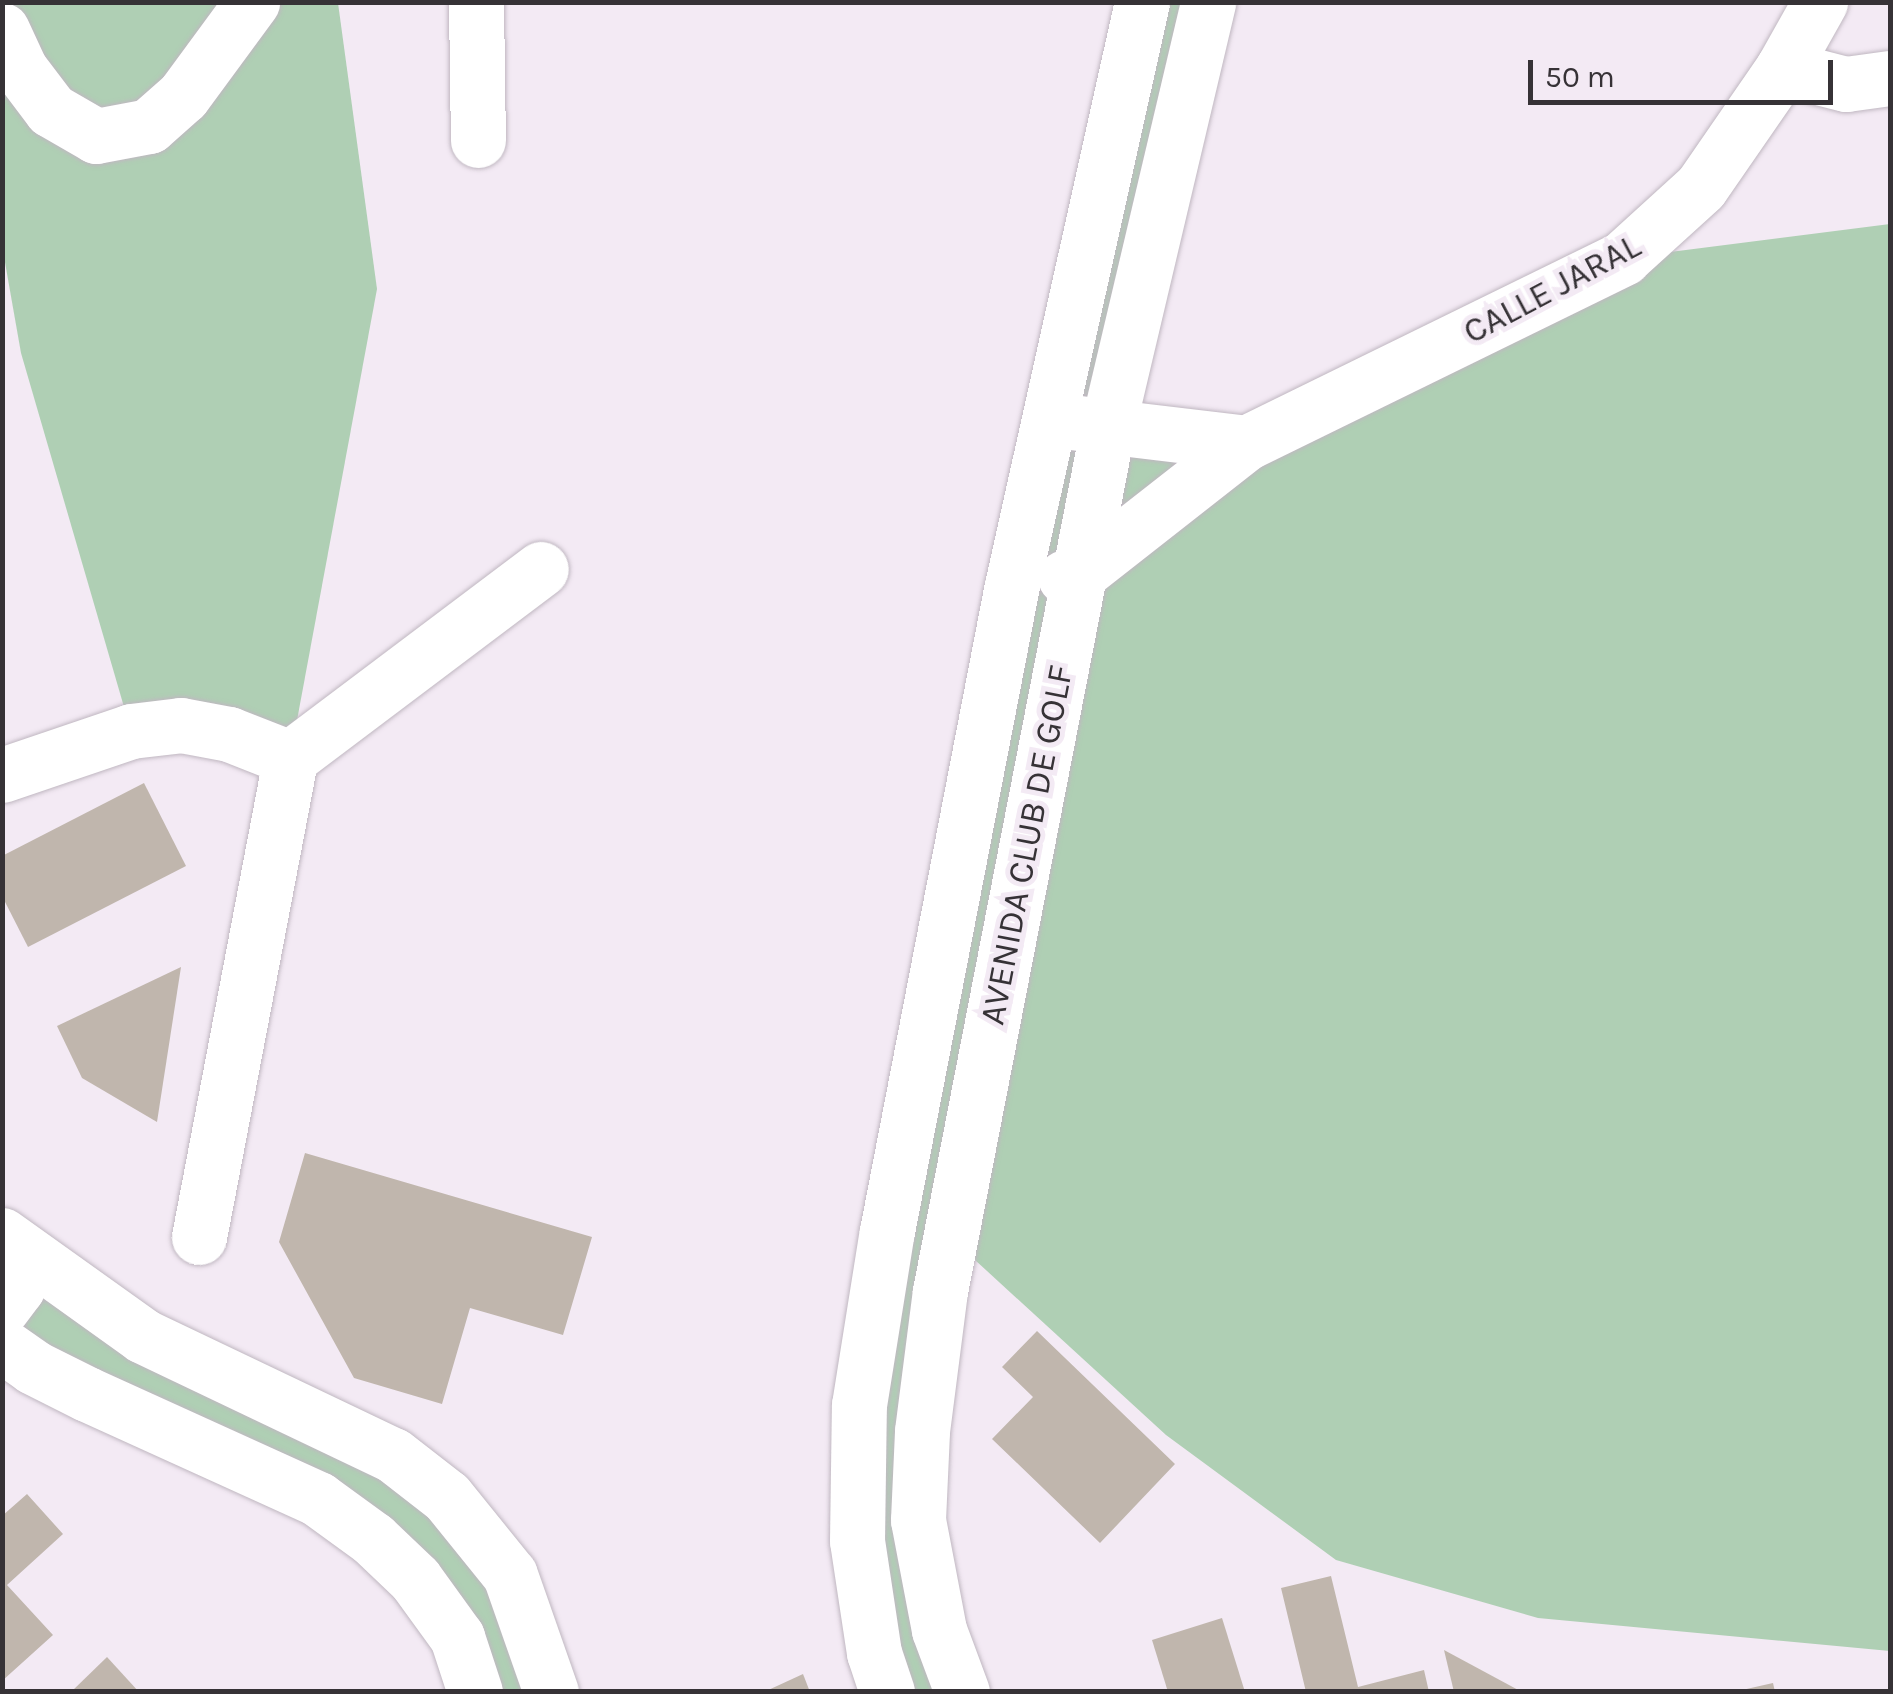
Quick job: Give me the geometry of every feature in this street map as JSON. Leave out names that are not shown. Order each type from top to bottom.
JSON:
[{"type":"street","points":[[2,30],[20,69],[50,110],[96,136],[149,126],[183,96],[252,2]]},
{"type":"street","points":[[476,2],[478,140]]},
{"type":"street","name":"AVENIDA CLUB DE GOLF","points":[[887,1692],[874,1653],[856,1541],[859,1406],[887,1231],[1011,590],[1046,419],[1142,2]]},
{"type":"street","name":"AVENIDA CLUB DE GOLF","points":[[962,1692],[940,1630],[918,1520],[922,1432],[940,1291],[1108,426],[1208,2]]},
{"type":"street","name":"CALLE JARAL","points":[[1011,590],[1080,574],[1246,444],[1623,258],[1700,187],[1782,68],[1820,2]]},
{"type":"street","points":[[1782,68],[1846,84],[1890,78]]},
{"type":"street","points":[[1046,419],[1246,444]]},
{"type":"street","points":[[199,1237],[290,758],[541,569]]},
{"type":"street","points":[[2,775],[131,731],[181,725],[228,734],[290,758]]},
{"type":"street","points":[[2,1308],[17,1288],[8,1240]]},
{"type":"street","points":[[8,1240],[142,1336],[393,1456],[447,1497],[510,1576],[551,1692]]},
{"type":"street","points":[[2,1345],[46,1374],[332,1509],[373,1539],[414,1579],[458,1637],[475,1692]]},
{"type":"green space","points":[[2,3],[338,3],[377,289],[290,758],[131,731],[21,353],[3,251]]},
{"type":"green space","points":[[1142,3],[1208,3],[1108,426],[1246,443],[1623,258],[1890,224],[1890,1651],[1538,1618],[1336,1560],[1166,1435],[951,1238],[922,1431],[962,1691],[887,1692],[857,1541]]},
{"type":"green space","points":[[14,1245],[393,1455],[564,1691],[478,1691],[415,1579],[3,1345]]},
{"type":"building","points":[[144,783],[186,866],[28,947],[2,896],[2,856]]},
{"type":"building","points":[[181,967],[157,1122],[82,1078],[57,1026]]},
{"type":"building","points":[[305,1153],[592,1237],[563,1335],[470,1308],[442,1404],[354,1378],[279,1242]]},
{"type":"building","points":[[1037,1331],[1175,1464],[1100,1543],[992,1439],[1033,1397],[1002,1367]]},
{"type":"building","points":[[27,1494],[63,1534],[7,1585],[53,1635],[2,1681],[2,1516]]},
{"type":"building","points":[[1331,1576],[1358,1687],[1424,1670],[1429,1692],[1306,1692],[1281,1588]]},
{"type":"building","points":[[1222,1618],[1245,1692],[1168,1692],[1152,1640]]},
{"type":"building","points":[[1444,1650],[1522,1692],[1454,1692]]},
{"type":"building","points":[[107,1657],[139,1692],[71,1692]]},
{"type":"building","points":[[803,1674],[810,1692],[764,1692]]},
{"type":"building","points":[[1773,1683],[1775,1692],[1742,1692],[1742,1690]]}]
